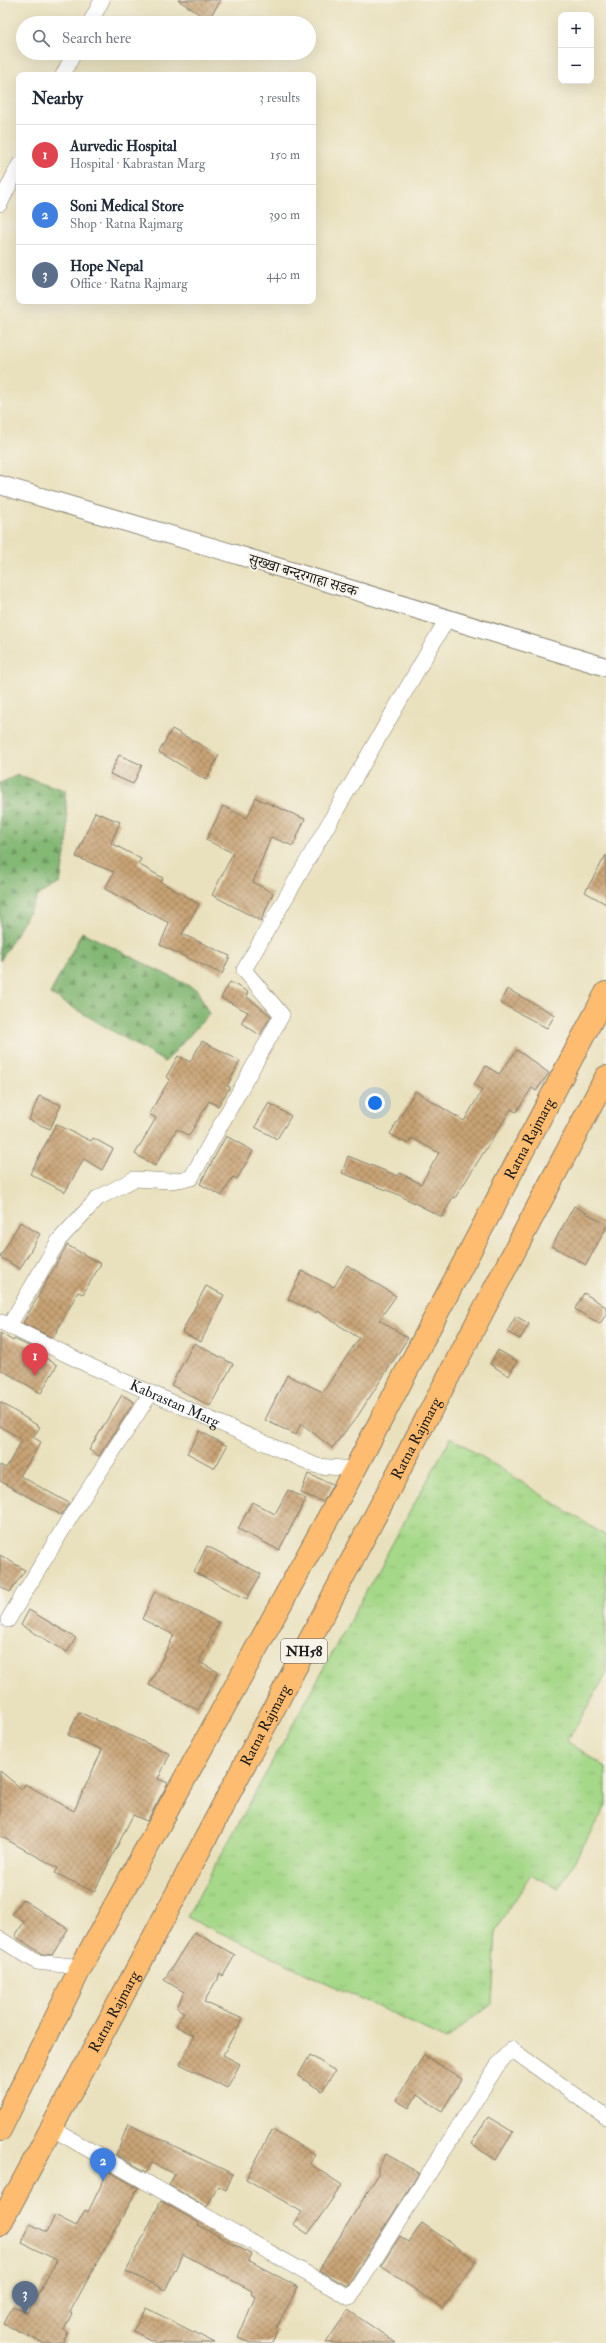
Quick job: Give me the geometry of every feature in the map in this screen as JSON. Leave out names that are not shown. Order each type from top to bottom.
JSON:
[{"type":"highway","name":"Ratna Rajmarg","points":[[0,2130],[81,1967],[355,1469],[606,993]]},
{"type":"highway","name":"Ratna Rajmarg","points":[[0,2224],[606,1076]]},
{"type":"street","points":[[94,16],[102,0]]},
{"type":"street","points":[[64,72],[70,60]]},
{"type":"street","points":[[0,204],[16,172]]},
{"type":"street","name":"सुख्खा बन्दरगाहा सडक","points":[[0,486],[606,667]]},
{"type":"street","points":[[5,1324],[59,1240],[98,1198],[134,1179],[170,1181],[191,1178],[282,1014],[244,970],[447,619]]},
{"type":"street","name":"Kabrastan Marg","points":[[5,1324],[151,1393],[316,1466],[355,1469]]},
{"type":"street","points":[[8,1620],[69,1519],[151,1393]]},
{"type":"street","points":[[0,1939],[37,1962],[81,1967]]},
{"type":"street","points":[[52,2128],[350,2298],[497,2066],[511,2050],[606,2117]]},
{"type":"green space","points":[[18,775],[65,790],[68,836],[60,883],[39,895],[0,961],[0,783]]},
{"type":"green space","points":[[82,932],[197,990],[209,1014],[165,1062],[50,994]]},
{"type":"green space","points":[[451,1437],[606,1536],[606,1675],[567,1741],[606,1767],[606,1806],[559,1888],[531,1875],[496,1929],[492,2003],[446,2039],[187,1917]]},
{"type":"building","points":[[178,0],[221,0],[211,16],[202,16]]},
{"type":"building","points":[[172,729],[219,755],[206,780],[159,752]]},
{"type":"building","points":[[119,755],[142,765],[133,784],[110,774]]},
{"type":"building","points":[[256,798],[305,819],[293,846],[271,837],[253,882],[273,893],[261,921],[212,895],[233,853],[206,840],[223,806],[247,818]]},
{"type":"building","points":[[95,812],[120,822],[111,843],[141,859],[138,864],[163,878],[161,882],[199,904],[182,934],[230,956],[222,974],[160,945],[169,923],[105,889],[114,872],[76,857]]},
{"type":"building","points":[[606,855],[606,904],[585,892]]},
{"type":"building","points":[[230,982],[248,992],[246,996],[271,1016],[260,1035],[241,1023],[248,1012],[221,998]]},
{"type":"building","points":[[507,989],[555,1015],[547,1028],[500,1003]]},
{"type":"building","points":[[202,1041],[240,1061],[227,1086],[230,1087],[218,1106],[209,1101],[189,1136],[177,1129],[155,1166],[135,1154],[156,1118],[149,1114],[170,1079],[166,1077],[178,1056],[190,1062]]},
{"type":"building","points":[[517,1050],[549,1073],[536,1091],[532,1088],[516,1112],[511,1109],[455,1198],[453,1197],[442,1217],[397,1194],[342,1173],[348,1156],[398,1176],[400,1173],[421,1184],[439,1153],[412,1138],[408,1144],[390,1134],[415,1091],[464,1121],[482,1090],[474,1084],[486,1066],[499,1074]]},
{"type":"building","points":[[39,1096],[61,1105],[50,1129],[29,1120]]},
{"type":"building","points":[[269,1103],[291,1116],[277,1139],[255,1127]]},
{"type":"building","points":[[56,1124],[91,1141],[93,1138],[113,1149],[102,1170],[84,1159],[65,1192],[30,1174]]},
{"type":"building","points":[[226,1136],[253,1151],[237,1179],[233,1177],[222,1196],[200,1184]]},
{"type":"building","points":[[574,1206],[606,1224],[606,1228],[586,1265],[552,1246]]},
{"type":"building","points":[[20,1222],[40,1234],[20,1269],[0,1257]]},
{"type":"building","points":[[67,1245],[101,1264],[83,1294],[78,1292],[53,1338],[23,1323]]},
{"type":"building","points":[[347,1265],[396,1296],[379,1320],[408,1338],[357,1417],[332,1448],[301,1423],[296,1435],[265,1420],[287,1375],[323,1392],[359,1338],[317,1311],[316,1313],[288,1299],[302,1271],[334,1287]]},
{"type":"building","points":[[206,1286],[224,1295],[201,1342],[182,1332]]},
{"type":"building","points":[[584,1293],[606,1307],[606,1314],[600,1324],[575,1309]]},
{"type":"building","points":[[516,1316],[529,1324],[520,1339],[507,1332]]},
{"type":"building","points":[[0,1333],[13,1341],[14,1339],[44,1353],[42,1356],[57,1365],[41,1393],[0,1369]]},
{"type":"building","points":[[194,1343],[233,1364],[210,1406],[171,1385]]},
{"type":"building","points":[[498,1350],[517,1361],[509,1376],[490,1364]]},
{"type":"building","points":[[122,1395],[134,1402],[99,1456],[89,1450]]},
{"type":"building","points":[[0,1402],[40,1427],[33,1437],[41,1442],[20,1476],[69,1503],[61,1515],[0,1481],[0,1465],[6,1468],[22,1440],[0,1426]]},
{"type":"building","points":[[200,1431],[227,1446],[215,1468],[187,1453]]},
{"type":"building","points":[[308,1474],[333,1484],[323,1502],[301,1493]]},
{"type":"building","points":[[288,1490],[306,1499],[279,1550],[238,1529],[252,1502],[275,1514]]},
{"type":"building","points":[[207,1546],[261,1574],[247,1599],[194,1572]]},
{"type":"building","points":[[0,1555],[25,1570],[10,1592],[0,1586]]},
{"type":"building","points":[[155,1591],[219,1623],[199,1662],[218,1672],[198,1710],[149,1685],[174,1635],[142,1619]]},
{"type":"building","points":[[29,1610],[76,1638],[67,1652],[21,1625]]},
{"type":"building","points":[[79,1712],[170,1754],[158,1779],[168,1783],[147,1821],[133,1815],[94,1892],[55,1873],[58,1868],[0,1836],[0,1771],[22,1789],[25,1784],[74,1811],[102,1750],[68,1735]]},
{"type":"building","points":[[22,1899],[68,1929],[52,1955],[42,1954],[15,1936],[24,1922],[12,1914]]},
{"type":"building","points":[[194,1932],[235,1955],[223,1976],[220,1974],[204,2002],[243,2019],[223,2055],[240,2064],[227,2088],[180,2064],[194,2036],[176,2026],[184,2012],[177,2008],[184,1992],[164,1980]]},
{"type":"building","points":[[310,2055],[335,2071],[322,2091],[298,2076]]},
{"type":"building","points":[[424,2055],[462,2079],[442,2111],[417,2095],[409,2108],[396,2100]]},
{"type":"building","points":[[488,2117],[513,2132],[496,2160],[471,2144]]},
{"type":"building","points":[[128,2124],[233,2174],[226,2190],[218,2186],[207,2207],[169,2185],[175,2174],[152,2163],[147,2172],[116,2155]]},
{"type":"building","points":[[272,2130],[315,2154],[310,2164],[342,2185],[308,2234],[293,2224],[302,2212],[246,2179]]},
{"type":"building","points":[[386,2154],[419,2173],[347,2286],[319,2270],[378,2175],[378,2167]]},
{"type":"building","points":[[108,2171],[138,2188],[70,2312],[72,2313],[64,2330],[68,2332],[63,2343],[43,2343],[4,2324],[13,2306],[27,2313],[57,2260],[22,2243],[30,2224],[47,2232],[55,2215],[76,2226],[85,2210],[88,2212]]},
{"type":"building","points":[[161,2201],[199,2223],[198,2225],[251,2254],[248,2260],[298,2287],[275,2330],[277,2331],[272,2343],[250,2343],[238,2338],[255,2297],[251,2294],[252,2291],[183,2254],[165,2290],[126,2271]]},
{"type":"building","points":[[422,2223],[477,2261],[442,2308],[381,2266],[400,2236],[409,2242]]},
{"type":"building","points":[[146,2308],[215,2343],[156,2343],[133,2331]]},
{"type":"building","points":[[348,2310],[396,2343],[326,2343]]},
{"type":"place","name":"Aurvedic Hospital","points":[[35,1376]]},
{"type":"place","name":"Soni Medical Store","points":[[103,2181]]},
{"type":"place","name":"Hope Nepal","points":[[25,2314]]}]
